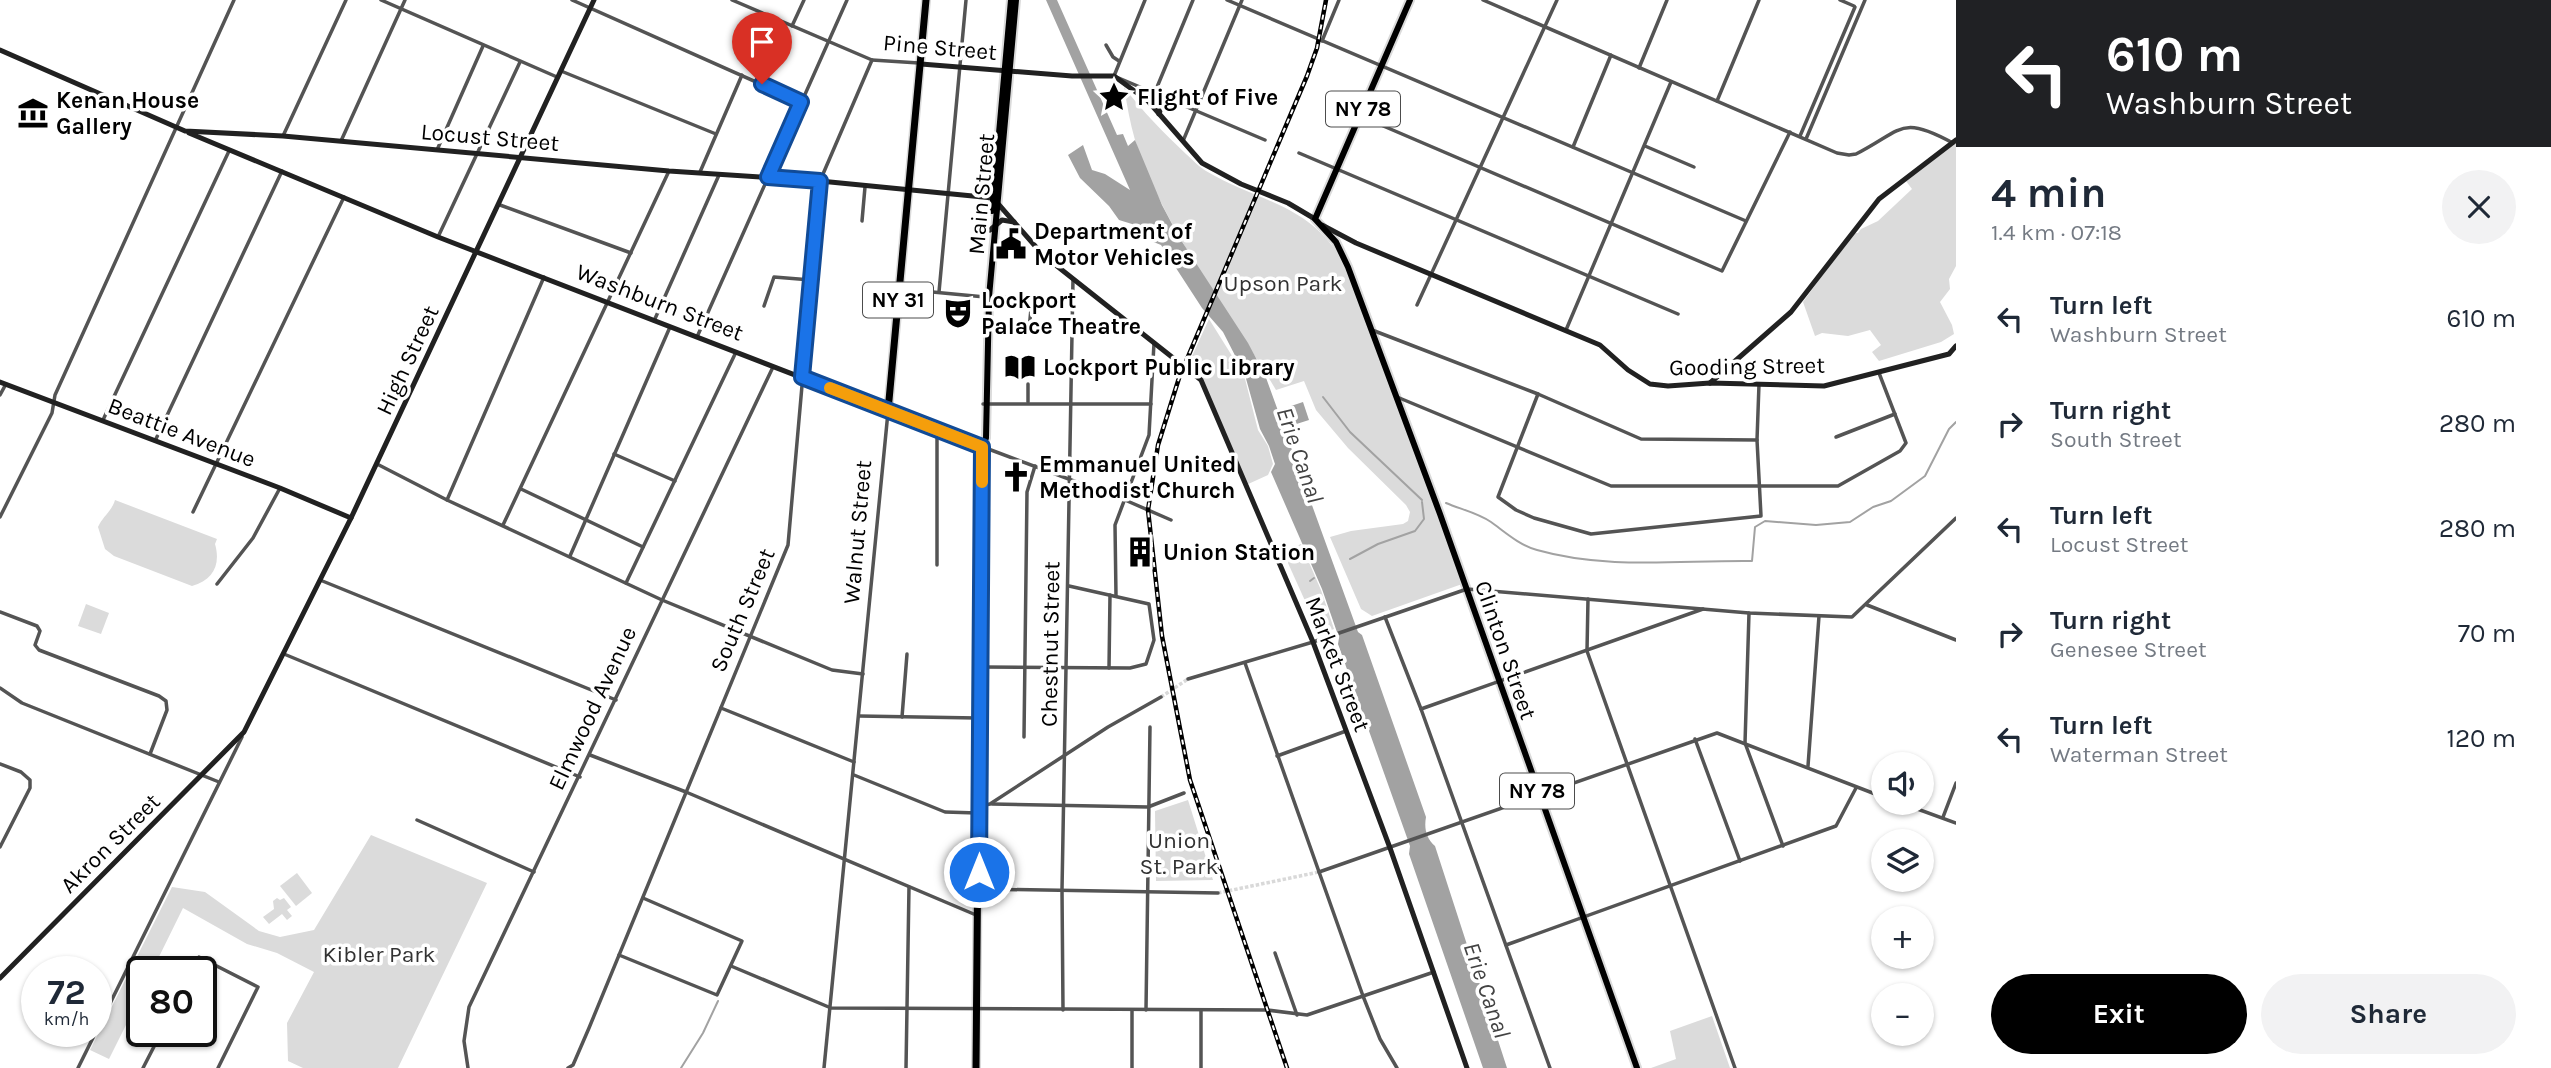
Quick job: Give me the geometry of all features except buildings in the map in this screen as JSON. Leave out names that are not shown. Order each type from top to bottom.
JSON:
[{"type":"highway","name":"Walnut Street","points":[[888,411],[926,0]]},
{"type":"highway","name":"Washburn Street","points":[[888,411],[982,447]]},
{"type":"highway","points":[[976,1068],[979,718],[982,667],[982,447]]},
{"type":"main road","name":"Main Street","points":[[982,447],[992,227],[1014,0]]},
{"type":"main road","name":"NY 78","points":[[1315,219],[1410,0]]},
{"type":"main road","name":"Gooding Street","points":[[1315,219],[1338,245]]},
{"type":"main road","name":"Clinton Street","points":[[1338,245],[1467,589],[1637,1068]]},
{"type":"street","points":[[0,517],[52,413],[55,395],[234,0]]},
{"type":"street","points":[[283,136],[346,0]]},
{"type":"street","points":[[381,0],[559,78]]},
{"type":"street","points":[[340,142],[405,0]]},
{"type":"street","points":[[572,0],[801,102]]},
{"type":"street","name":"High Street","points":[[244,732],[352,518],[594,0]]},
{"type":"street","name":"Pine Street","points":[[732,0],[872,60],[1072,76],[1114,76]]},
{"type":"street","points":[[792,26],[804,0]]},
{"type":"street","points":[[697,337],[847,0]]},
{"type":"street","points":[[939,292],[966,0]]},
{"type":"street","points":[[1145,0],[1114,76],[1265,140]]},
{"type":"street","points":[[1155,92],[1194,0]]},
{"type":"street","points":[[1227,0],[1241,3],[1322,41],[1746,221]]},
{"type":"street","points":[[1322,41],[1339,0]]},
{"type":"street","points":[[1484,0],[1837,153],[1853,155],[1910,126],[1924,128],[1954,142],[1879,199],[1791,312],[1710,383]]},
{"type":"street","points":[[1417,305],[1557,0]]},
{"type":"street","points":[[1639,68],[1667,0]]},
{"type":"street","points":[[1717,101],[1759,0]]},
{"type":"street","points":[[1840,0],[1867,12]]},
{"type":"street","points":[[1806,139],[1865,0]]},
{"type":"street","points":[[1182,143],[1241,3]]},
{"type":"street","points":[[1800,136],[1855,6]]},
{"type":"street","points":[[1106,45],[1113,57],[1119,61]]},
{"type":"street","points":[[437,150],[483,46]]},
{"type":"street","name":"Locust Street","points":[[0,50],[185,131],[283,136],[669,171],[820,181],[995,200]]},
{"type":"street","points":[[1573,147],[1611,55]]},
{"type":"street","name":"South Street","points":[[568,1068],[573,1065],[584,1039],[788,545],[820,181],[872,60]]},
{"type":"street","points":[[438,237],[520,62]]},
{"type":"street","points":[[561,71],[716,134]]},
{"type":"street","points":[[700,172],[742,75]]},
{"type":"street","name":"Gooding Street","points":[[1114,76],[1137,91],[1202,163],[1241,184],[1288,203],[1315,219]]},
{"type":"street","points":[[1566,330],[1671,82]]},
{"type":"street","points":[[1159,114],[1165,96]]},
{"type":"street","points":[[1360,116],[1723,271],[1790,132]]},
{"type":"street","name":"Washburn Street","points":[[185,131],[438,237],[888,411]]},
{"type":"street","points":[[1644,146],[1694,167]]},
{"type":"street","points":[[102,421],[230,149]]},
{"type":"street","points":[[1299,153],[1678,314]]},
{"type":"street","points":[[155,441],[282,171]]},
{"type":"street","points":[[503,525],[669,171]]},
{"type":"street","points":[[654,321],[720,173]]},
{"type":"street","points":[[862,221],[865,187]]},
{"type":"street","points":[[193,512],[344,197]]},
{"type":"street","name":"Market Street","points":[[995,200],[1043,255],[1201,380],[1313,642],[1390,848],[1467,1068]]},
{"type":"street","points":[[500,205],[631,253]]},
{"type":"street","points":[[992,227],[1002,220],[1014,222]]},
{"type":"street","name":"Gooding Street","points":[[1322,225],[1356,243],[1600,345],[1628,370],[1650,384],[1824,386],[1949,354],[1956,346]]},
{"type":"street","name":"Gooding Street","points":[[1338,245],[1342,240],[1356,243]]},
{"type":"street","points":[[447,500],[544,277]]},
{"type":"street","points":[[764,306],[774,277],[811,280]]},
{"type":"street","name":"Chestnut Street","points":[[1063,1010],[1062,890],[1073,279]]},
{"type":"street","points":[[899,288],[987,297],[1073,298]]},
{"type":"street","points":[[1030,330],[1031,298]]},
{"type":"street","points":[[570,556],[670,327]]},
{"type":"street","points":[[1370,329],[1538,394],[1642,439],[1758,440]]},
{"type":"street","points":[[1116,596],[1115,525],[1149,435],[1154,343]]},
{"type":"street","points":[[626,583],[736,352]]},
{"type":"street","name":"Elmwood Avenue","points":[[468,1068],[464,1041],[469,1007],[773,367]]},
{"type":"street","points":[[1397,397],[1611,486],[1838,486],[1900,451],[1906,443],[1878,371]]},
{"type":"street","points":[[0,395],[3,383]]},
{"type":"street","name":"Beattie Avenue","points":[[3,383],[352,518]]},
{"type":"street","points":[[1028,384],[1028,402]]},
{"type":"street","points":[[1538,394],[1498,497],[1516,510],[1534,518],[1591,534],[1761,516],[1758,486],[1759,384]]},
{"type":"street","points":[[984,404],[1151,404]]},
{"type":"street","name":"Walnut Street","points":[[824,1068],[888,411]]},
{"type":"street","points":[[1836,437],[1895,414]]},
{"type":"street","points":[[937,429],[937,565]]},
{"type":"street","name":"Washburn Street","points":[[982,447],[1171,520]]},
{"type":"street","points":[[614,454],[675,481]]},
{"type":"street","points":[[377,464],[447,500],[662,600],[832,670],[863,674]]},
{"type":"street","points":[[1024,737],[1027,492],[1035,466]]},
{"type":"street","points":[[217,584],[253,538],[280,488]]},
{"type":"street","points":[[521,489],[643,547]]},
{"type":"street","points":[[1188,679],[1313,642],[1467,589],[1749,613],[1852,617],[1956,518]]},
{"type":"street","points":[[320,580],[616,700]]},
{"type":"street","points":[[982,667],[1130,668],[1146,664],[1154,640],[1149,604],[1069,586]]},
{"type":"street","points":[[1109,668],[1110,595]]},
{"type":"street","points":[[1588,599],[1587,652],[1735,1068]]},
{"type":"street","points":[[1867,605],[1956,640]]},
{"type":"street","points":[[1421,709],[1705,608]]},
{"type":"street","points":[[0,612],[37,626],[40,631],[35,645],[39,650],[159,696],[166,702],[167,710],[150,754]]},
{"type":"street","points":[[1749,613],[1745,743],[1783,846]]},
{"type":"street","points":[[1808,766],[1819,616]]},
{"type":"street","points":[[1385,617],[1421,709],[1550,1068]]},
{"type":"street","points":[[284,654],[580,777]]},
{"type":"street","points":[[902,717],[907,654]]},
{"type":"street","points":[[1245,663],[1363,996],[1380,1039],[1397,1068]]},
{"type":"street","points":[[0,688],[22,704],[219,782]]},
{"type":"street","points":[[854,775],[945,812],[980,810],[1161,697]]},
{"type":"street","points":[[721,708],[854,762]]},
{"type":"street","points":[[859,716],[979,718]]},
{"type":"street","points":[[1146,1010],[1150,727]]},
{"type":"street","points":[[1277,756],[1346,731]]},
{"type":"street","points":[[78,1068],[244,732]]},
{"type":"street","name":"Akron Street","points":[[0,978],[244,732]]},
{"type":"street","points":[[1319,872],[1717,733],[1808,766],[1871,793]]},
{"type":"street","points":[[1695,739],[1740,861]]},
{"type":"street","points":[[590,755],[686,792],[978,916]]},
{"type":"street","points":[[0,764],[21,772],[30,780],[30,788],[0,847]]},
{"type":"street","points":[[1942,818],[1956,783]]},
{"type":"street","points":[[1506,945],[1836,826],[1857,788]]},
{"type":"street","points":[[990,804],[1148,807],[1184,793]]},
{"type":"street","points":[[1934,815],[1956,823]]},
{"type":"street","points":[[417,820],[534,872]]},
{"type":"street","points":[[906,1068],[909,887]]},
{"type":"street","points":[[979,889],[1218,893]]},
{"type":"street","points":[[619,955],[717,995],[742,941],[643,898]]},
{"type":"street","points":[[1275,953],[1297,1015]]},
{"type":"street","points":[[217,966],[258,987],[218,1068]]},
{"type":"street","points":[[731,966],[831,1008],[1267,1010],[1297,1015],[1307,1014],[1434,971]]},
{"type":"street","points":[[1132,1010],[1132,1068]]},
{"type":"street","points":[[1201,1011],[1201,1068]]},
{"type":"street","points":[[143,1068],[154,1047]]},
{"type":"green space","name":"Upson Park","points":[[1124,87],[1154,122],[1206,171],[1298,215],[1329,241],[1342,260],[1465,583],[1372,616],[1361,609],[1330,537],[1351,531],[1403,524],[1408,521],[1410,512],[1348,448],[1316,410],[1304,381],[1276,390],[1198,268],[1163,206],[1135,140]]},
{"type":"green space","points":[[1956,142],[1956,266],[1949,279],[1950,289],[1940,302],[1954,334],[1941,342],[1879,361],[1872,352],[1881,345],[1870,330],[1848,336],[1822,333],[1815,336],[1803,302],[1853,233],[1858,233],[1878,221],[1912,189],[1906,181]]},
{"type":"green space","points":[[1209,319],[1244,375],[1258,430],[1268,446],[1273,464],[1268,475],[1246,485],[1202,379],[1187,367]]},
{"type":"green space","points":[[115,500],[217,539],[214,571],[205,580],[192,586],[114,556],[105,549],[98,527]]},
{"type":"green space","points":[[1301,544],[1334,629],[1320,634],[1283,552]]},
{"type":"green space","points":[[86,604],[109,613],[101,634],[78,626]]},
{"type":"green space","name":"Union St. Park","points":[[1188,800],[1213,880],[1156,881],[1155,811]]},
{"type":"green space","name":"Kibler Park","points":[[371,835],[487,883],[398,1068],[303,1068],[288,1061],[287,1023],[314,972],[277,953],[247,944],[183,908],[159,956],[137,956],[172,887],[205,892],[259,931],[280,937],[314,930]]},
{"type":"green space","points":[[297,873],[312,893],[296,906],[280,886]]},
{"type":"green space","points":[[284,898],[291,907],[287,910],[292,916],[287,920],[282,914],[269,924],[263,917],[274,909],[273,901]]},
{"type":"green space","name":"Kibler Park","points":[[126,978],[126,1025],[109,1059],[90,1050],[92,1047],[112,1047],[112,1006]]},
{"type":"green space","points":[[1712,1016],[1730,1068],[1651,1068],[1676,1059],[1670,1031]]},
{"type":"shaded area","points":[[1046,0],[1057,0],[1117,135],[1123,134],[1128,146],[1135,140],[1162,205],[1179,237],[1248,343],[1265,375],[1281,419],[1279,410],[1303,402],[1309,420],[1284,428],[1358,632],[1362,635],[1426,817],[1426,833],[1435,846],[1507,1068],[1483,1068],[1409,854],[1410,846],[1338,644],[1339,638],[1322,589],[1271,472],[1275,464],[1260,429],[1245,375],[1223,332],[1202,308],[1161,245],[1141,237],[1132,224],[1119,220],[1109,206],[1080,178],[1068,155],[1083,145],[1092,170],[1105,174],[1130,190]]},
{"type":"waterway","points":[[1323,397],[1350,432],[1422,500]]},
{"type":"waterway","points":[[1446,503],[1486,519],[1530,548],[1563,556],[1644,563],[1752,561],[1755,527],[1765,521],[1816,525],[1850,522],[1873,507],[1891,501],[1925,476],[1949,429],[1956,422]]},
{"type":"waterway","points":[[1350,559],[1378,544],[1415,531],[1424,519],[1422,502]]},
{"type":"waterway","points":[[1310,581],[1314,578]]},
{"type":"waterway","points":[[681,1068],[703,1033],[718,1001]]},
{"type":"tunnel","points":[[1161,697],[1188,679]]},
{"type":"tunnel","points":[[1218,893],[1319,872]]},
{"type":"railway","points":[[1287,1068],[1190,780],[1162,636],[1148,510],[1158,445],[1179,378],[1307,76],[1317,48],[1326,0]]},
{"type":"slow traffic","points":[[830,388],[982,447],[982,482]]},
{"type":"place","name":"Flight of Five","points":[[1114,97]]},
{"type":"place","name":"Kenan House Gallery","points":[[33,113]]},
{"type":"place","name":"Department of Motor Vehicles","points":[[1011,244]]},
{"type":"place","name":"Lockport Palace Theatre","points":[[958,313]]},
{"type":"place","name":"Lockport Public Library","points":[[1020,367]]},
{"type":"place","name":"Emmanuel United Methodist Church","points":[[1016,477]]},
{"type":"place","name":"Union Station","points":[[1140,552]]},
{"type":"route","points":[[762,84],[801,102],[768,177],[820,181],[802,377],[982,447],[979,872]]},
{"type":"water label","name":"Erie Canal","points":[[1300,455]]},
{"type":"water label","name":"Erie Canal","points":[[1487,990]]}]
